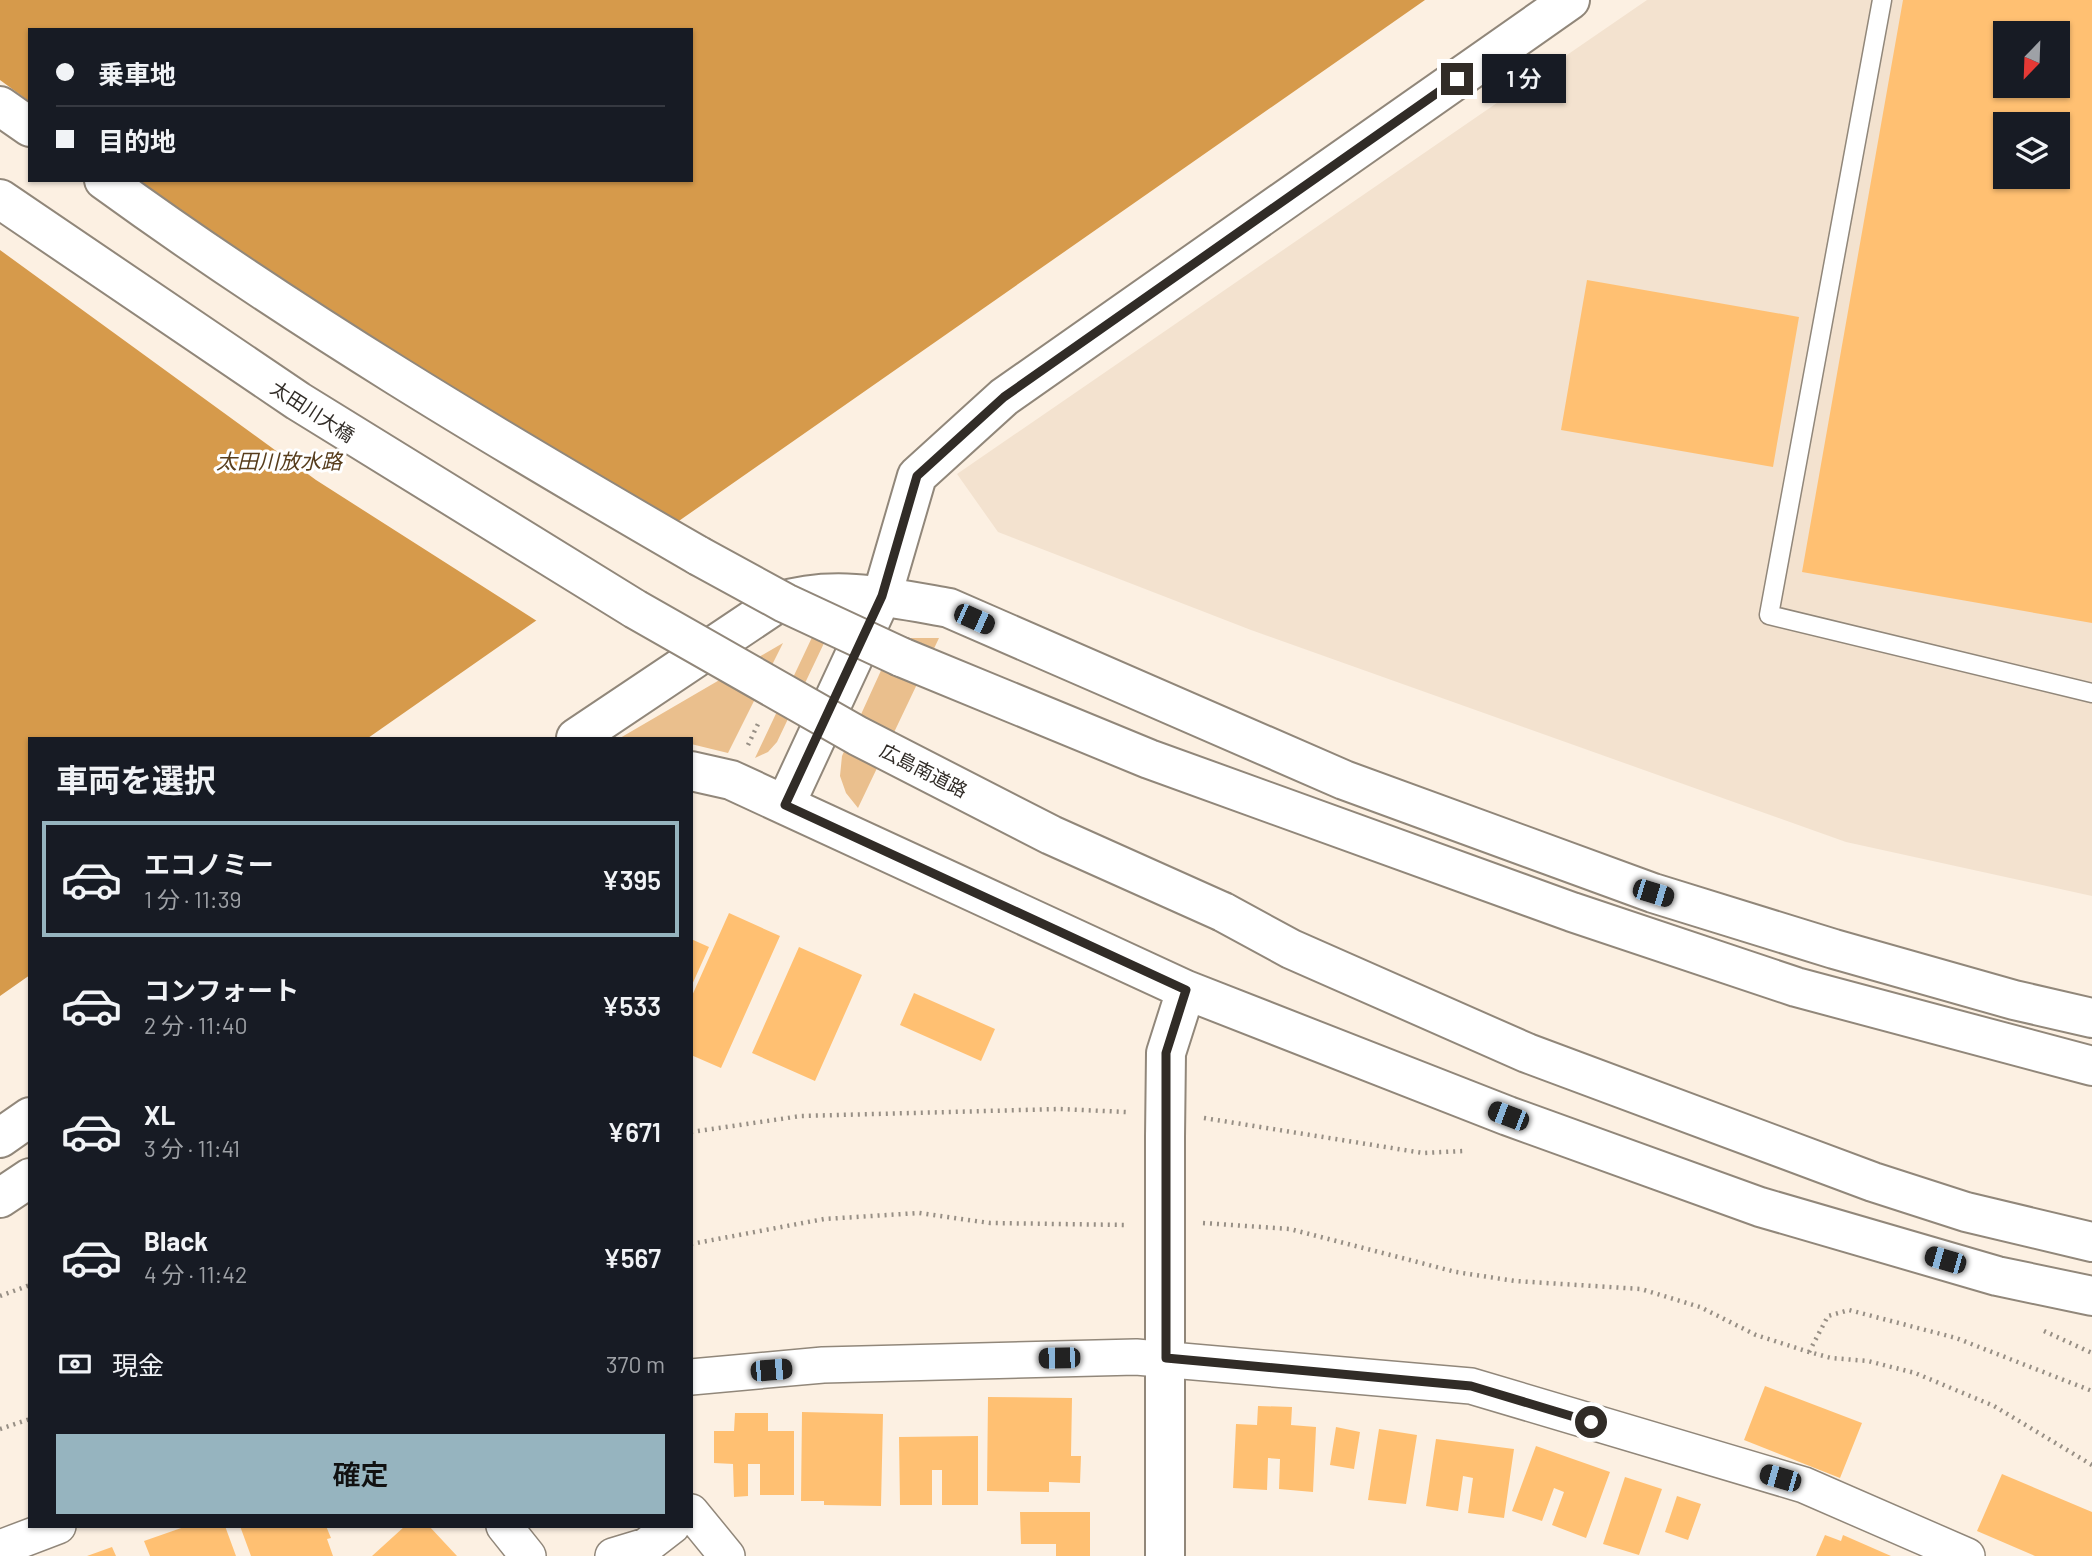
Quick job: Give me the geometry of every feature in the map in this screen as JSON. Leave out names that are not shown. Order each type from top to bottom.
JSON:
[{"type":"main road","points":[[785,805],[882,596],[917,476],[1004,397],[1570,0]]},
{"type":"main road","points":[[0,106],[28,126]]},
{"type":"main road","points":[[107,182],[268,293],[478,429],[785,603],[901,657],[1149,759],[1572,912],[1796,987],[2092,1066]]},
{"type":"main road","name":"太田川大橋","points":[[0,199],[298,401],[635,609]]},
{"type":"main road","points":[[577,737],[779,602],[808,593],[882,596],[949,608],[1344,780],[1653,893],[1833,949],[2014,1000],[2092,1018]]},
{"type":"main road","name":"広島南道路","points":[[635,609],[858,736],[1051,835],[1223,912],[1291,949],[1540,1058],[1873,1182],[1966,1212],[2092,1242]]},
{"type":"main road","points":[[693,771],[731,780],[1186,990],[1508,1116],[1760,1207],[1997,1276],[2092,1296]]},
{"type":"main road","points":[[1166,1556],[1166,1053],[1186,990]]},
{"type":"main road","points":[[0,1138],[28,1118]]},
{"type":"main road","points":[[0,1198],[28,1179]]},
{"type":"street","points":[[693,1377],[823,1365],[981,1359],[1166,1358],[1471,1386],[1804,1485],[1967,1556]]},
{"type":"street","points":[[693,1514],[727,1556]]},
{"type":"street","points":[[0,1548],[53,1528]]},
{"type":"street","points":[[505,1528],[528,1556]]},
{"type":"street","points":[[613,1556],[646,1546],[670,1528]]},
{"type":"lane","points":[[1882,0],[1769,615],[2092,693]]},
{"type":"path","points":[[693,1132],[801,1116],[1060,1109],[1165,1125],[1423,1153],[1463,1151]]},
{"type":"path","points":[[693,1244],[824,1219],[919,1213],[990,1223],[1137,1225]]},
{"type":"path","points":[[1190,1224],[1290,1229],[1456,1272],[1515,1281],[1641,1289],[1700,1307],[1756,1335],[1809,1352],[1868,1361],[1915,1373],[1994,1406],[2092,1465]]},
{"type":"path","points":[[0,1296],[28,1286]]},
{"type":"path","points":[[1809,1352],[1828,1316],[1849,1310],[1956,1338],[2092,1391]]},
{"type":"path","points":[[2044,1331],[2092,1353]]},
{"type":"path","points":[[0,1429],[28,1420]]},
{"type":"shaded area","points":[[1647,0],[2092,0],[2092,896],[1846,842],[1251,630],[998,532],[957,474]]},
{"type":"shaded area","points":[[835,620],[777,742],[768,752],[755,758],[815,631]]},
{"type":"shaded area","points":[[911,638],[939,638],[858,808],[846,793],[840,776],[842,756],[884,664]]},
{"type":"shaded area","points":[[783,643],[728,753],[693,744],[693,737],[622,737]]},
{"type":"water","name":"太田川放水路","points":[[0,0],[1425,0],[369,737],[28,737],[28,976],[0,996]]},
{"type":"pier","points":[[0,80],[28,101],[28,182],[137,182],[481,417],[676,528],[540,623],[316,480],[0,250]]},
{"type":"building","points":[[1903,0],[2092,0],[2092,623],[1802,572]]},
{"type":"building","points":[[1587,280],[1799,317],[1773,467],[1561,430]]},
{"type":"building","points":[[729,913],[780,936],[721,1068],[693,1056],[693,994]]},
{"type":"building","points":[[693,940],[709,947],[693,983]]},
{"type":"building","points":[[799,947],[862,975],[815,1081],[752,1053]]},
{"type":"building","points":[[914,993],[995,1029],[981,1061],[900,1025]]},
{"type":"building","points":[[1765,1386],[1862,1423],[1840,1478],[1744,1440]]},
{"type":"building","points":[[988,1397],[1072,1398],[1071,1456],[1081,1456],[1080,1483],[1049,1482],[1049,1492],[987,1491]]},
{"type":"building","points":[[1258,1406],[1292,1407],[1291,1425],[1316,1427],[1313,1492],[1279,1489],[1280,1459],[1268,1458],[1267,1490],[1233,1488],[1236,1424],[1257,1425]]},
{"type":"building","points":[[802,1412],[883,1414],[881,1506],[824,1505],[824,1501],[801,1501]]},
{"type":"building","points":[[735,1413],[768,1413],[768,1431],[794,1431],[794,1495],[760,1495],[760,1464],[748,1464],[748,1496],[734,1497],[733,1464],[714,1463],[714,1431],[734,1431]]},
{"type":"building","points":[[1336,1427],[1360,1432],[1354,1469],[1330,1465]]},
{"type":"building","points":[[1379,1429],[1417,1435],[1406,1504],[1368,1500]]},
{"type":"building","points":[[978,1436],[978,1505],[942,1505],[942,1470],[932,1470],[932,1505],[900,1505],[899,1437]]},
{"type":"building","points":[[1436,1439],[1514,1449],[1504,1518],[1468,1513],[1473,1478],[1463,1476],[1458,1511],[1426,1506]]},
{"type":"building","points":[[1536,1446],[1610,1472],[1586,1538],[1552,1525],[1564,1492],[1554,1488],[1542,1521],[1512,1511]]},
{"type":"building","points":[[2002,1474],[2092,1512],[2092,1556],[2035,1556],[1977,1531]]},
{"type":"building","points":[[1625,1477],[1662,1489],[1639,1555],[1603,1544]]},
{"type":"building","points":[[1677,1496],[1701,1504],[1688,1540],[1665,1532]]},
{"type":"building","points":[[1020,1512],[1090,1512],[1090,1556],[1056,1556],[1056,1544],[1021,1544]]},
{"type":"building","points":[[181,1528],[226,1528],[236,1556],[150,1556],[144,1541]]},
{"type":"building","points":[[241,1528],[327,1528],[331,1538],[327,1539],[333,1556],[251,1556]]},
{"type":"building","points":[[403,1528],[431,1528],[457,1556],[372,1556]]},
{"type":"building","points":[[1825,1535],[1841,1541],[1843,1535],[1891,1556],[1816,1556]]},
{"type":"building","points":[[112,1547],[116,1556],[87,1556]]},
{"type":"route","points":[[1457,79],[1004,397],[917,476],[882,596],[785,805],[1186,990],[1166,1053],[1166,1358],[1471,1386],[1591,1422]]}]
